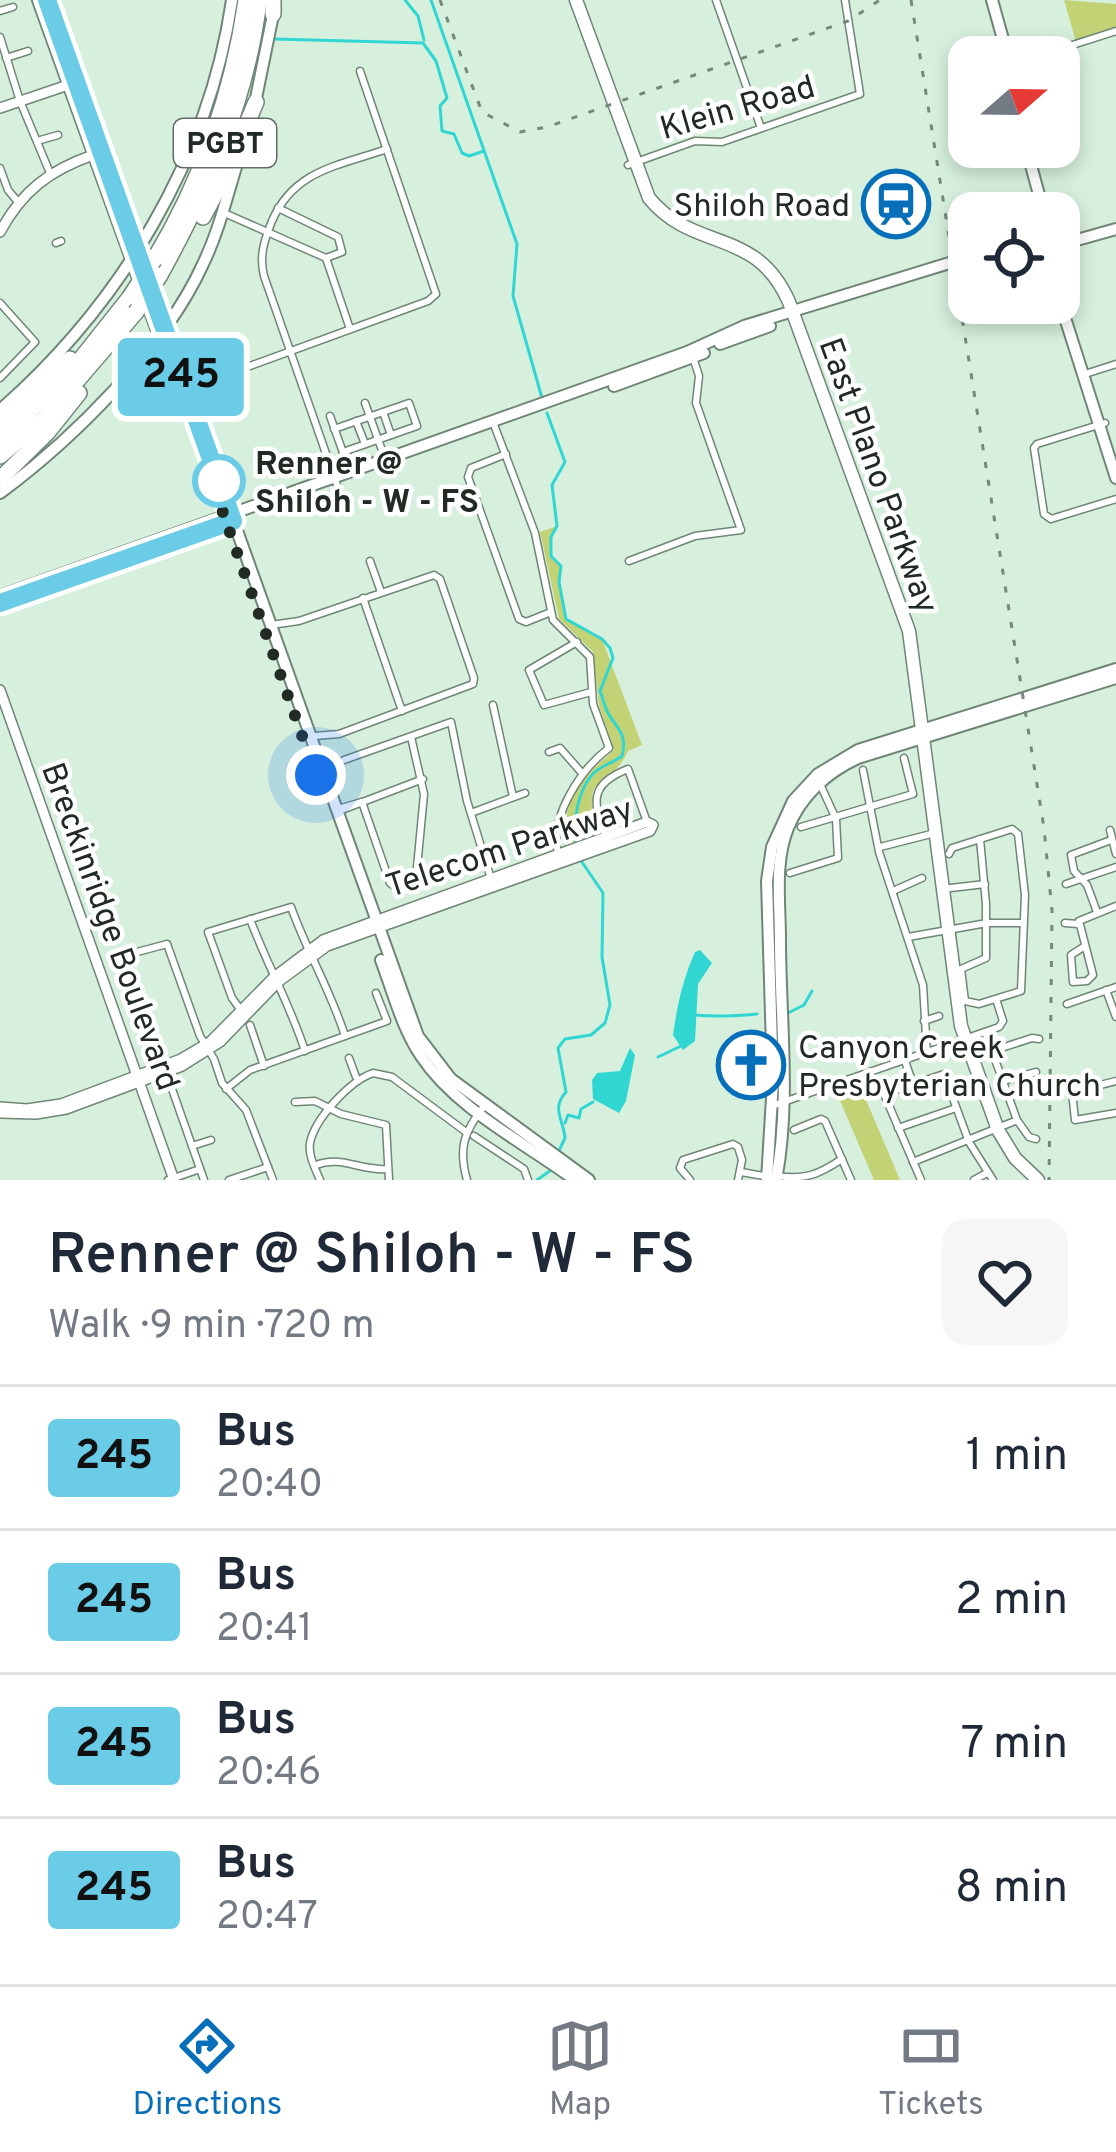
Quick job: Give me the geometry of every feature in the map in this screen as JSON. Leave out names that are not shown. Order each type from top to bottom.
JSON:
[{"type":"highway","name":"PGBT","points":[[158,271],[223,104],[246,0]]},
{"type":"highway","name":"PGBT","points":[[158,271],[222,153],[252,50],[259,0]]},
{"type":"highway","points":[[185,203],[183,193],[225,63],[226,34]]},
{"type":"highway","points":[[0,479],[63,414],[158,271],[197,229],[256,102]]},
{"type":"highway","points":[[0,424],[137,302]]},
{"type":"highway","points":[[0,440],[53,390],[109,326]]},
{"type":"highway","points":[[0,456],[45,418],[100,358]]},
{"type":"main road","points":[[42,0],[128,228],[133,256]]},
{"type":"main road","points":[[0,410],[34,379],[114,284],[149,230],[198,129],[232,0]]},
{"type":"main road","points":[[988,0],[998,36]]},
{"type":"main road","name":"East Plano Parkway","points":[[574,3],[645,203],[692,240],[753,258],[791,316],[902,620],[919,736],[921,788],[942,889],[944,928]]},
{"type":"main road","points":[[0,493],[66,437],[143,353],[203,266],[256,102],[274,5]]},
{"type":"main road","points":[[71,80],[83,101],[103,182],[229,519],[417,1051],[442,1082],[581,1178]]},
{"type":"main road","points":[[103,182],[119,203]]},
{"type":"main road","points":[[1080,235],[1116,225]]},
{"type":"main road","points":[[128,228],[140,234],[149,230]]},
{"type":"main road","points":[[149,230],[144,254],[161,304],[178,307]]},
{"type":"main road","points":[[0,600],[692,354],[736,329],[948,267]]},
{"type":"main road","points":[[114,284],[128,279],[134,285],[149,330],[143,353]]},
{"type":"main road","points":[[1070,324],[1116,478]]},
{"type":"main road","points":[[160,331],[166,359],[182,390]]},
{"type":"main road","points":[[143,353],[159,353],[166,359]]},
{"type":"main road","points":[[1102,424],[1116,455]]},
{"type":"main road","points":[[209,464],[229,519]]},
{"type":"main road","points":[[226,501],[239,509],[285,500]]},
{"type":"main road","points":[[229,519],[269,502]]},
{"type":"main road","points":[[772,1177],[776,982],[769,862],[778,829],[793,801],[817,780],[855,761],[1116,672]]},
{"type":"main road","name":"East Plano Parkway","points":[[932,834],[962,1041],[994,1131],[1009,1162],[1026,1180]]},
{"type":"main road","name":"East Plano Parkway","points":[[994,1131],[1038,1180]]},
{"type":"street","points":[[716,0],[761,128]]},
{"type":"street","name":"Klein Road","points":[[631,164],[695,141],[718,143],[860,94],[845,0]]},
{"type":"street","points":[[0,11],[13,7]]},
{"type":"street","points":[[1080,43],[1116,32]]},
{"type":"street","points":[[0,37],[50,173]]},
{"type":"street","points":[[6,58],[28,51]]},
{"type":"street","points":[[182,390],[428,301],[436,294],[360,71]]},
{"type":"street","points":[[0,108],[71,80]]},
{"type":"street","points":[[37,142],[58,135]]},
{"type":"street","points":[[336,482],[261,265],[278,208],[302,180],[387,148]]},
{"type":"street","points":[[0,232],[18,202],[50,173],[97,153]]},
{"type":"street","points":[[0,168],[18,202]]},
{"type":"street","points":[[278,208],[338,237],[342,252],[326,258]]},
{"type":"street","points":[[222,212],[326,258],[350,329]]},
{"type":"street","points":[[0,302],[35,342],[0,378]]},
{"type":"street","points":[[629,561],[695,536],[741,530],[696,403],[699,376],[692,354]]},
{"type":"street","points":[[0,357],[10,368]]},
{"type":"street","points":[[1086,374],[1116,364]]},
{"type":"street","points":[[330,416],[334,428],[345,456],[417,426],[409,403],[334,428]]},
{"type":"street","points":[[365,404],[387,463]]},
{"type":"street","points":[[383,412],[392,435]]},
{"type":"street","points":[[356,421],[365,444]]},
{"type":"street","points":[[1102,424],[1035,447],[1047,517],[1116,499]]},
{"type":"street","points":[[494,425],[539,549],[550,612],[592,662],[590,692],[609,748],[581,772],[558,837],[565,856]]},
{"type":"street","points":[[506,454],[468,470],[519,619],[526,622],[550,612]]},
{"type":"street","points":[[370,561],[381,592]]},
{"type":"street","points":[[267,628],[432,574],[440,579],[473,685],[339,734],[305,736]]},
{"type":"street","points":[[363,598],[402,711]]},
{"type":"street","points":[[577,642],[560,655],[530,666],[544,705],[590,692]]},
{"type":"street","name":"Breckinridge Boulevard","points":[[0,690],[56,856]]},
{"type":"street","name":"Breckinridge Boulevard","points":[[0,705],[171,1179]]},
{"type":"street","points":[[494,705],[514,797]]},
{"type":"street","points":[[344,760],[451,722],[492,882]]},
{"type":"street","points":[[362,802],[391,885],[417,874],[423,779],[411,736]]},
{"type":"street","points":[[549,752],[560,748],[581,772]]},
{"type":"street","points":[[801,827],[873,808],[921,788],[904,758]]},
{"type":"street","points":[[855,761],[873,808],[879,847],[920,976],[927,1053]]},
{"type":"street","points":[[607,841],[596,810],[597,794],[605,780],[628,769],[646,822]]},
{"type":"street","points":[[332,812],[423,779]]},
{"type":"street","points":[[790,873],[838,858],[836,820],[817,780]]},
{"type":"street","points":[[471,813],[525,793]]},
{"type":"street","name":"Telecom Parkway","points":[[0,1110],[56,1108],[165,1069],[208,1048],[246,1017],[276,979],[309,953],[492,882],[607,841],[650,831],[653,825],[646,822]]},
{"type":"street","points":[[949,854],[952,848],[980,839],[1016,830],[1024,878],[1023,989],[967,1004],[961,969],[984,961],[987,922],[980,839]]},
{"type":"street","points":[[1110,830],[1116,854]]},
{"type":"street","points":[[879,847],[932,834]]},
{"type":"street","points":[[525,840],[558,837]]},
{"type":"street","points":[[1097,912],[1087,885],[1073,871],[1072,852],[1111,840]]},
{"type":"street","points":[[467,860],[482,854]]},
{"type":"street","points":[[1066,884],[1114,868],[1116,884]]},
{"type":"street","points":[[892,891],[922,878]]},
{"type":"street","points":[[942,889],[985,884]]},
{"type":"street","points":[[1085,946],[1071,955],[1070,986],[1092,978],[1085,946],[1078,924],[1116,906]]},
{"type":"street","points":[[264,1066],[208,932],[291,907],[323,974],[345,1036]]},
{"type":"street","points":[[250,919],[304,1051]]},
{"type":"street","points":[[908,937],[987,922],[1024,923]]},
{"type":"street","points":[[1065,923],[1078,924]]},
{"type":"street","points":[[204,1180],[126,955],[166,944],[226,1089],[246,1110],[273,1180]]},
{"type":"street","points":[[920,976],[933,972]]},
{"type":"street","points":[[1067,1004],[1116,987]]},
{"type":"street","points":[[1106,990],[1116,1017]]},
{"type":"street","points":[[226,1089],[264,1066],[387,1021],[376,993]]},
{"type":"street","points":[[777,1105],[1003,1024],[996,999]]},
{"type":"street","points":[[924,1021],[939,1016]]},
{"type":"street","points":[[985,1032],[1016,1120],[1028,1137],[1036,1139]]},
{"type":"street","points":[[992,1051],[1039,1039]]},
{"type":"street","points":[[350,1058],[357,1078]]},
{"type":"street","points":[[905,1060],[913,1084]]},
{"type":"street","points":[[1003,1081],[1036,1072]]},
{"type":"street","points":[[320,1180],[311,1141],[345,1088],[373,1073],[387,1075],[524,1169],[527,1180]]},
{"type":"street","points":[[920,1180],[884,1094],[944,1074],[969,1142],[990,1176],[974,1180]]},
{"type":"street","points":[[1116,1081],[1075,1090],[1072,1115],[1077,1121],[1116,1114]]},
{"type":"street","points":[[295,1102],[315,1101],[387,1127],[389,1180]]},
{"type":"street","points":[[467,1180],[461,1159],[482,1108]]},
{"type":"street","points":[[898,1128],[956,1108]]},
{"type":"street","points":[[794,1130],[821,1118],[825,1121],[851,1180]]},
{"type":"street","points":[[913,1162],[1016,1120]]},
{"type":"street","points":[[192,1146],[211,1140]]},
{"type":"street","points":[[690,1180],[680,1168],[683,1160],[733,1144],[738,1147],[740,1176],[802,1179],[842,1160]]},
{"type":"street","points":[[314,1165],[333,1160],[360,1169],[387,1168]]},
{"type":"street","points":[[229,1180],[268,1166]]},
{"type":"street","points":[[171,1179],[200,1169]]},
{"type":"green space","points":[[1064,0],[1116,4],[1116,30],[1080,41],[1080,36],[1074,36]]},
{"type":"green space","points":[[557,526],[551,556],[561,566],[566,619],[602,639],[642,745],[628,751],[594,790],[593,813],[599,833],[564,846],[576,791],[614,750],[599,706],[593,652],[559,619],[540,532]]},
{"type":"green space","points":[[858,1081],[900,1180],[874,1180],[835,1089]]},
{"type":"water","points":[[700,950],[712,963],[698,984],[695,1041],[683,1050],[673,1035],[687,972]]},
{"type":"water","points":[[630,1048],[635,1055],[619,1113],[593,1099],[592,1080],[597,1073],[620,1071]]},
{"type":"waterway","points":[[405,0],[418,16],[424,40]]},
{"type":"waterway","points":[[431,0],[517,244],[513,296],[542,398]]},
{"type":"waterway","points":[[274,39],[423,43],[436,61],[447,98],[440,106],[442,131],[454,134],[462,153],[469,156],[484,151]]},
{"type":"waterway","points":[[547,413],[565,462],[552,485],[557,526],[551,537],[551,556],[561,566],[566,619],[610,648],[613,658],[600,691],[623,741],[622,756],[596,771],[580,796],[577,847]]},
{"type":"waterway","points":[[558,1153],[565,1138],[559,1104],[566,1092],[558,1048],[565,1039],[591,1035],[605,1023],[610,1005],[602,957],[603,893],[582,862]]},
{"type":"waterway","points":[[788,1013],[804,1005],[812,991]]},
{"type":"waterway","points":[[695,1015],[757,1014]]},
{"type":"waterway","points":[[658,1057],[681,1046]]},
{"type":"waterway","points":[[565,1123],[568,1115],[579,1118],[581,1109],[593,1102]]},
{"type":"waterway","points":[[537,1180],[554,1168]]},
{"type":"railway","points":[[440,0],[482,112],[520,132],[547,127],[848,21],[880,0]]},
{"type":"railway","points":[[911,0],[1044,828],[1052,911],[1049,1180]]},
{"type":"bus line","name":"245","points":[[0,603],[233,521],[47,0]]},
{"type":"place","name":"Shiloh Road","points":[[896,204]]},
{"type":"place","name":"Renner @ Shiloh - W - FS","points":[[219,481]]},
{"type":"place","name":"Canyon Creek Presbyterian Church","points":[[751,1065]]},
{"type":"route","points":[[219,481],[211,479],[316,775]]}]
